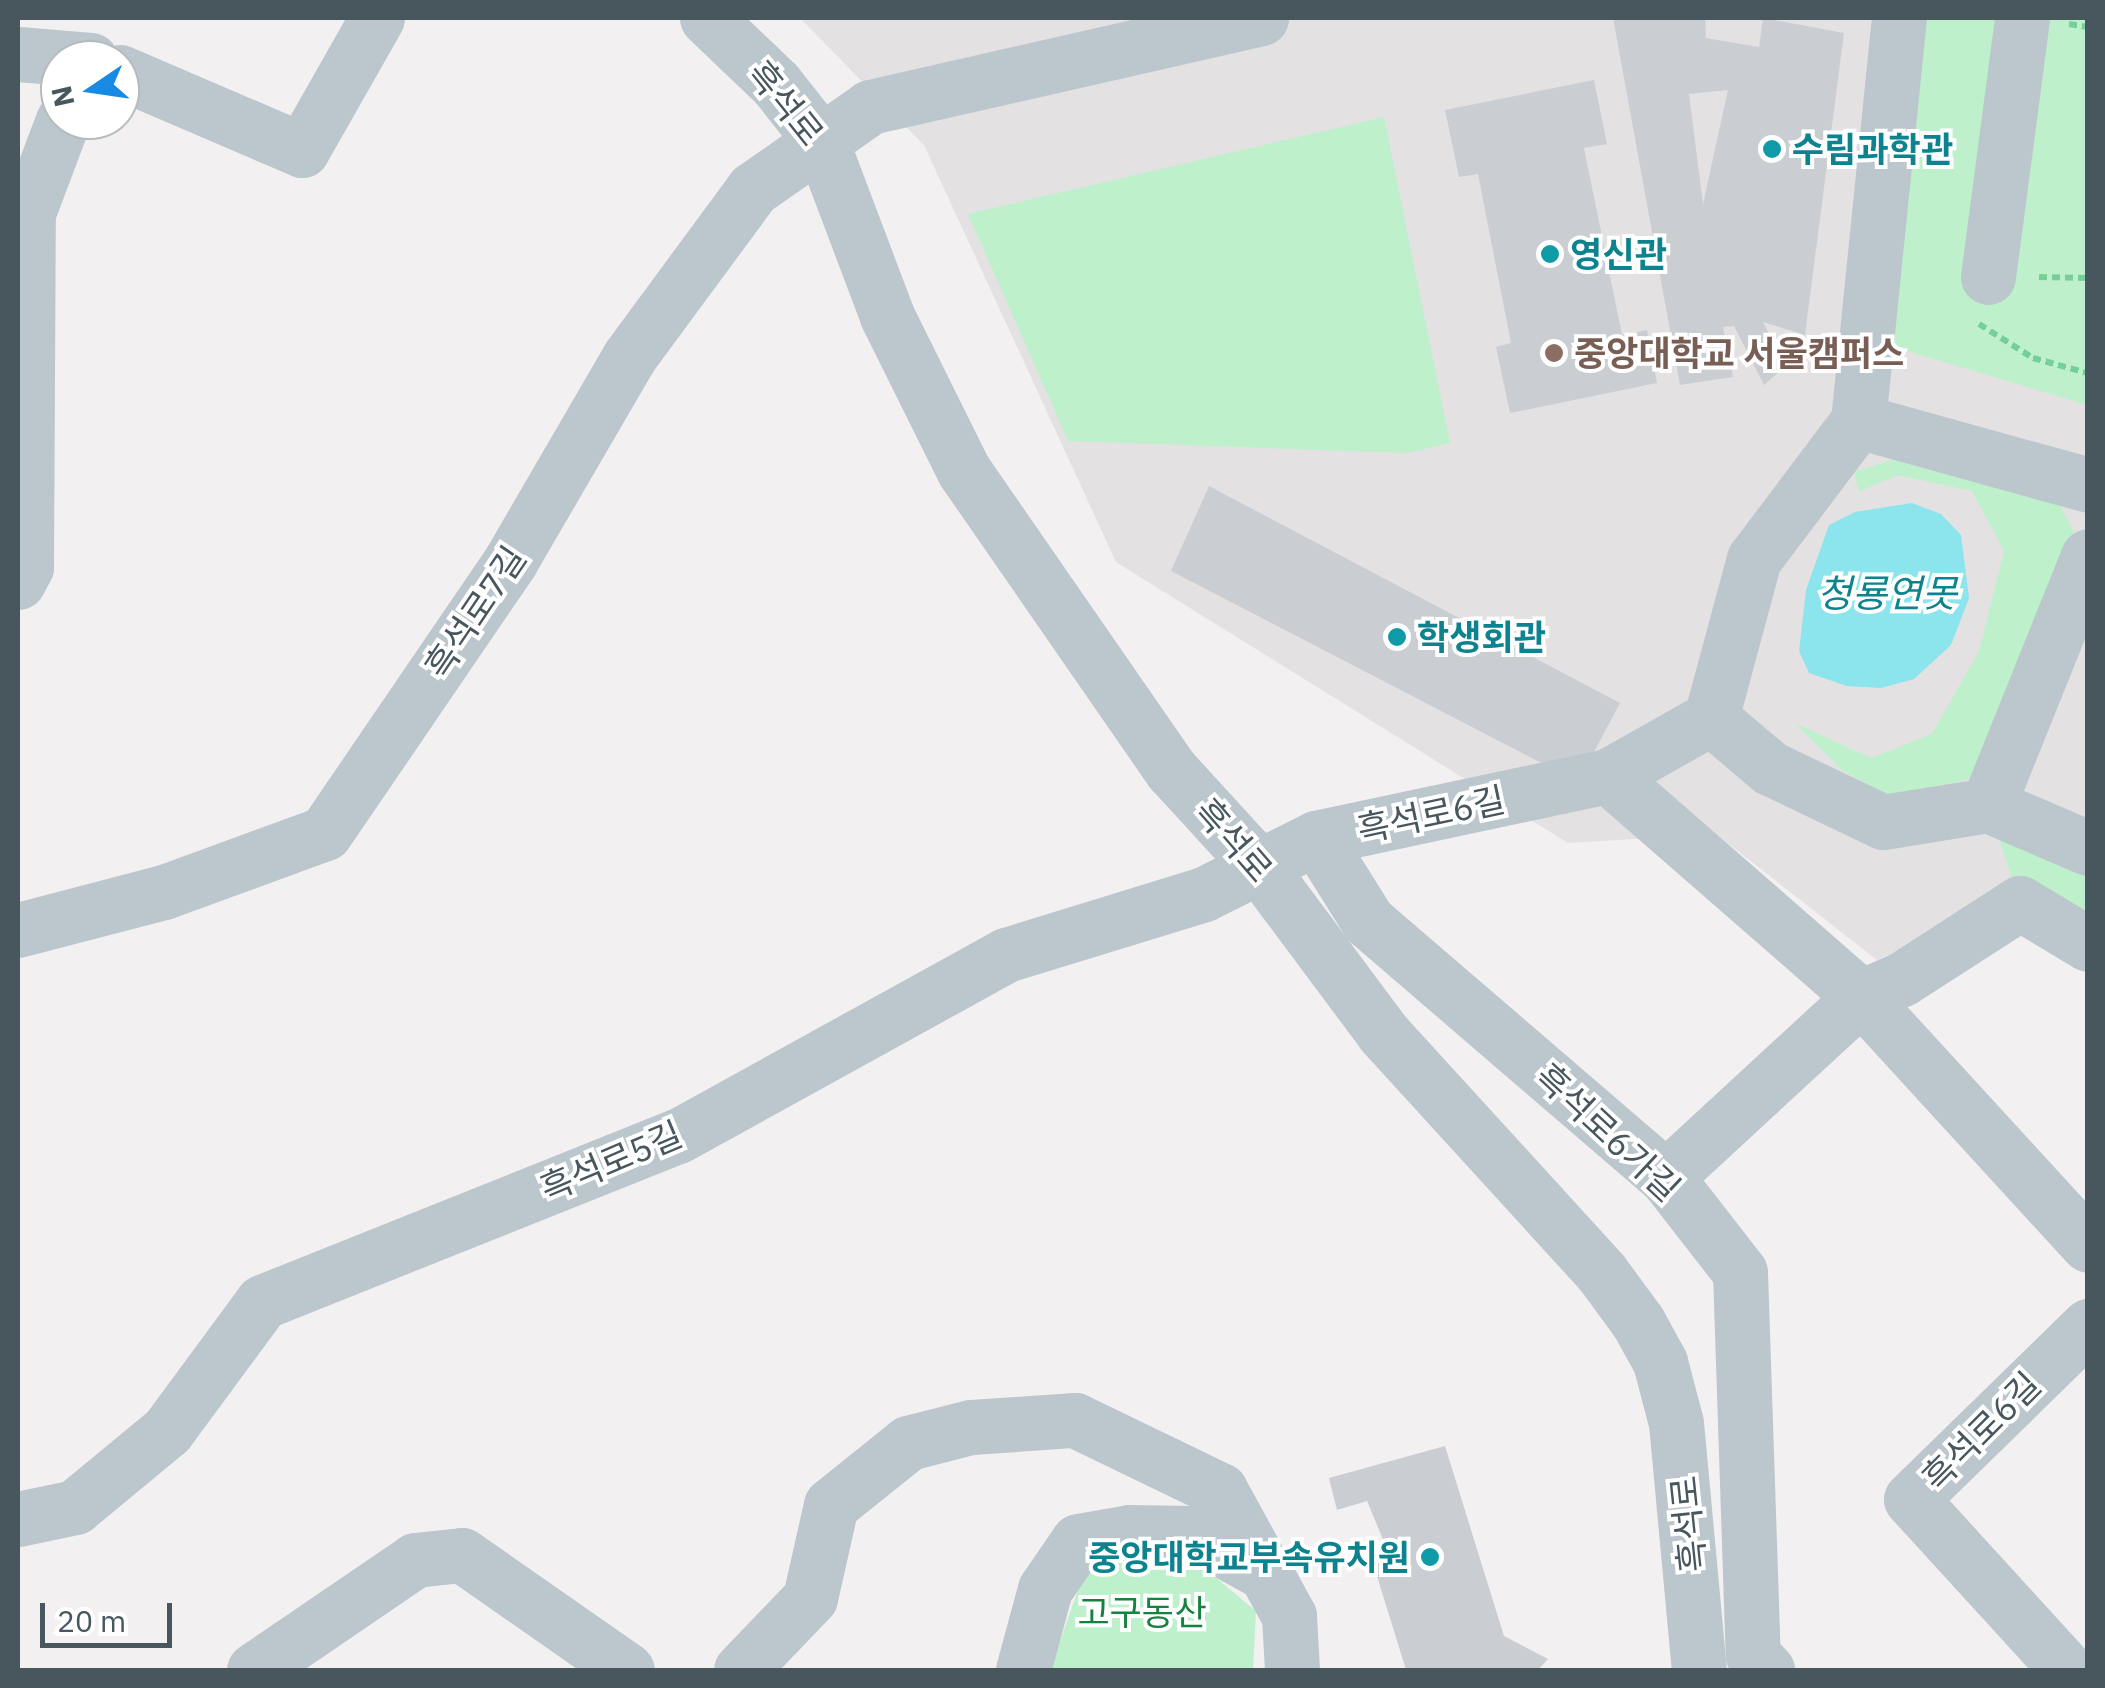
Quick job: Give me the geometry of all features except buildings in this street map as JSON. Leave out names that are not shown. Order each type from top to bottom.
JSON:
[{"type":"street","points":[[140,75],[302,150],[376,18]]},
{"type":"street","name":"흑석로","points":[[707,18],[776,84],[821,141],[887,316],[964,471],[1172,770],[1258,865],[1383,1032],[1602,1273],[1638,1322],[1660,1362],[1676,1423],[1699,1670]]},
{"type":"street","name":"흑석로7길","points":[[18,930],[164,892],[325,833],[511,560],[629,357],[754,189],[870,107],[1261,18]]},
{"type":"street","points":[[1899,18],[1858,421],[1754,559],[1710,718],[1770,768],[1883,822],[1988,805],[2088,848]]},
{"type":"street","points":[[1988,278],[2022,18]]},
{"type":"street","points":[[18,582],[26,567],[28,213],[55,140]]},
{"type":"street","points":[[1858,421],[2088,486]]},
{"type":"street","points":[[1988,805],[2088,556]]},
{"type":"street","name":"흑석로6길","points":[[1258,865],[1316,838],[1608,776],[1710,718]]},
{"type":"street","points":[[1608,776],[1862,996],[2088,1245]]},
{"type":"street","name":"흑석로6가길","points":[[1316,838],[1368,921],[1666,1178],[1740,1272],[1753,1655],[1767,1670]]},
{"type":"street","name":"흑석로5길","points":[[18,1519],[74,1507],[167,1431],[262,1302],[678,1136],[1006,955],[1204,894],[1258,865]]},
{"type":"street","points":[[1666,1178],[1862,996],[1902,980],[2020,903],[2088,944]]},
{"type":"street","name":"흑석로6길","points":[[2066,1670],[1911,1500],[2088,1326]]},
{"type":"street","points":[[740,1670],[810,1598],[831,1505],[908,1444],[971,1427],[1075,1420],[1220,1490],[1289,1616],[1292,1670]]},
{"type":"street","points":[[1023,1670],[1045,1589],[1078,1541],[1129,1532],[1192,1533],[1264,1573]]},
{"type":"street","points":[[254,1670],[414,1560],[462,1555],[627,1670]]},
{"type":"path","points":[[1988,278],[1978,328],[2033,358],[2088,372]]},
{"type":"shaded area","name":"중앙대학교 서울캠퍼스","points":[[800,18],[2087,18],[2087,944],[2020,903],[1877,960],[1716,834],[1568,843],[1116,562],[924,145]]},
{"type":"green space","points":[[1915,18],[2087,18],[2087,405],[1877,342]]},
{"type":"green space","points":[[1384,117],[1450,443],[1407,453],[1068,441],[968,214]]},
{"type":"green space","points":[[1901,457],[2055,496],[2080,543],[1975,778],[1889,796],[1843,771],[1795,723],[1871,758],[1932,734],[1979,651],[2004,551],[1972,491],[1897,475],[1859,492],[1854,472]]},
{"type":"green space","points":[[1988,805],[2087,848],[2087,944],[2020,903]]},
{"type":"green space","name":"고구동산","points":[[1132,1550],[1203,1567],[1256,1611],[1253,1670],[1050,1670],[1083,1575]]},
{"type":"water","name":"청룡연못","points":[[1912,503],[1941,514],[1961,535],[1969,598],[1951,645],[1914,679],[1881,688],[1847,686],[1809,673],[1799,651],[1806,590],[1829,525],[1855,512]]},
{"type":"place","name":"수림과학관","points":[[1772,149]]},
{"type":"place","name":"영신관","points":[[1550,254]]},
{"type":"place","name":"중앙대학교 서울캠퍼스","points":[[1554,353]]},
{"type":"place","name":"학생회관","points":[[1397,637]]},
{"type":"place","name":"중앙대학교부속유치원","points":[[1430,1557]]}]
